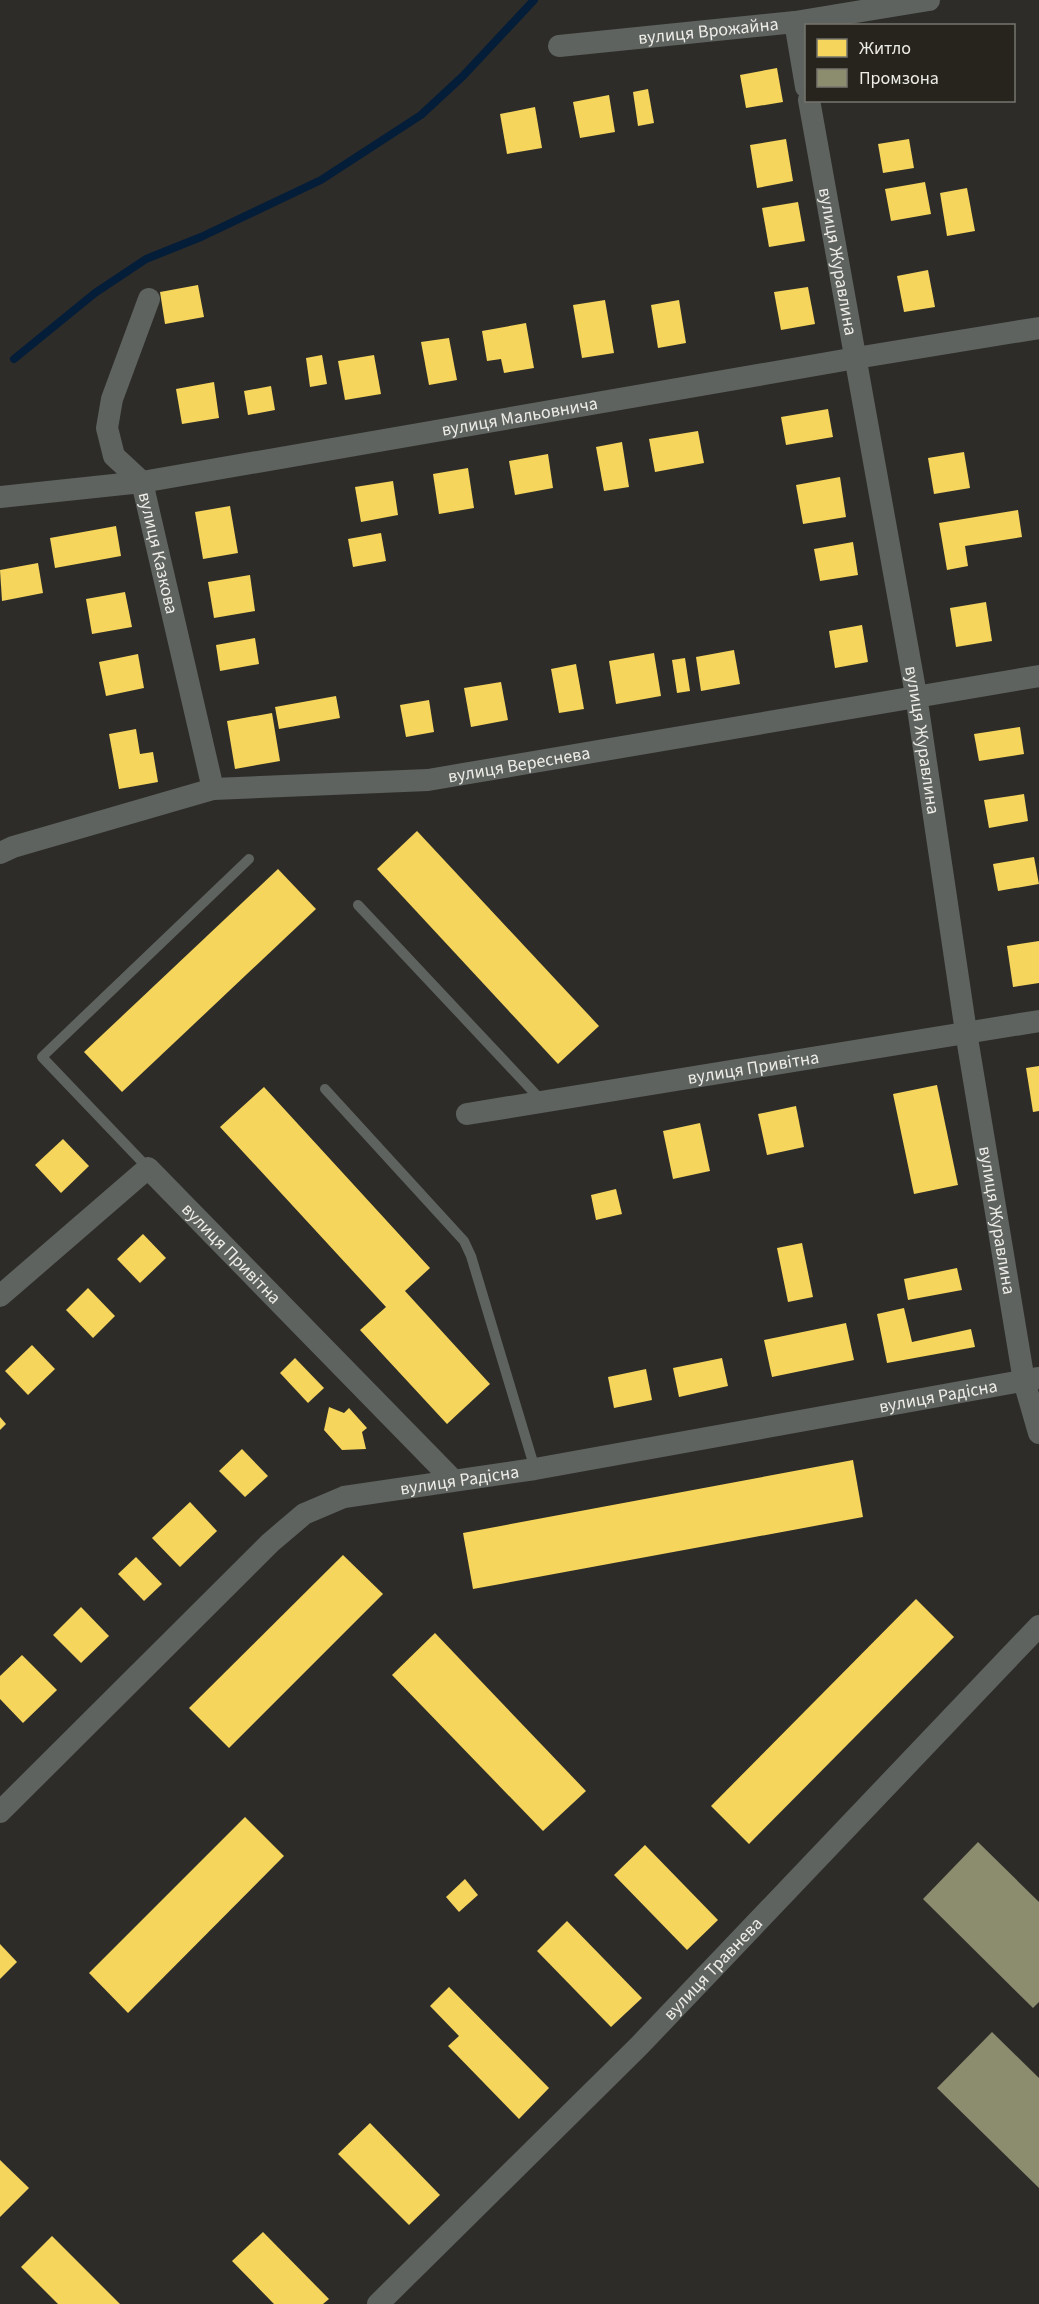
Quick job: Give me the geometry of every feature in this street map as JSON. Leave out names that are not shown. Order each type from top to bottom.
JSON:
[{"type":"street","name":"вулиця Врожайна","points":[[559,46],[795,22],[929,0]]},
{"type":"street","points":[[795,22],[805,76]]},
{"type":"street","name":"вулиця Журавлина","points":[[809,102],[916,695],[966,1032],[1031,1379]]},
{"type":"street","name":"вулиця Казкова","points":[[149,299],[112,399],[106,428],[114,456],[142,482],[213,789]]},
{"type":"street","name":"вулиця Мальовнича","points":[[0,497],[142,482],[1039,328]]},
{"type":"street","name":"вулиця Вереснева","points":[[0,853],[13,847],[213,789],[428,780],[916,695],[1039,676]]},
{"type":"street","name":"вулиця Привітна","points":[[467,1114],[1039,1021]]},
{"type":"street","points":[[0,1296],[148,1168]]},
{"type":"street","name":"вулиця Привітна","points":[[148,1168],[453,1480]]},
{"type":"street","points":[[1031,1379],[1039,1433]]},
{"type":"street","name":"вулиця Радісна","points":[[0,1812],[270,1544],[304,1514],[344,1497],[535,1469],[1031,1379]]},
{"type":"street","name":"вулиця Травнева","points":[[378,2304],[639,2046],[1039,1626]]},
{"type":"lane","points":[[148,1168],[42,1057],[249,859]]},
{"type":"lane","points":[[358,905],[542,1101]]},
{"type":"lane","points":[[325,1089],[464,1241],[471,1256],[535,1469]]},
{"type":"building: Житло","points":[[777,68],[783,102],[746,108],[740,75]]},
{"type":"building: Житло","points":[[648,89],[654,123],[638,126],[633,92]]},
{"type":"building: Житло","points":[[609,95],[615,132],[580,138],[573,102]]},
{"type":"building: Житло","points":[[535,107],[542,148],[507,154],[500,114]]},
{"type":"building: Житло","points":[[786,139],[793,181],[757,188],[750,145]]},
{"type":"building: Житло","points":[[909,139],[914,168],[883,173],[878,144]]},
{"type":"building: Житло","points":[[925,182],[931,214],[891,221],[885,189]]},
{"type":"building: Житло","points":[[967,188],[975,231],[947,236],[940,193]]},
{"type":"building: Житло","points":[[798,202],[805,241],[769,247],[762,208]]},
{"type":"building: Житло","points":[[928,270],[935,307],[904,312],[897,276]]},
{"type":"building: Житло","points":[[198,285],[204,317],[165,324],[160,292]]},
{"type":"building: Житло","points":[[808,287],[815,324],[781,330],[774,292]]},
{"type":"building: Житло","points":[[605,300],[614,353],[582,358],[573,305]]},
{"type":"building: Житло","points":[[679,300],[686,343],[658,348],[651,305]]},
{"type":"building: Житло","points":[[526,323],[534,368],[504,373],[501,359],[487,361],[482,331]]},
{"type":"building: Житло","points":[[449,338],[457,380],[429,385],[421,342]]},
{"type":"building: Житло","points":[[322,355],[327,384],[310,387],[306,358]]},
{"type":"building: Житло","points":[[374,355],[381,394],[345,400],[338,361]]},
{"type":"building: Житло","points":[[214,382],[219,418],[182,424],[176,389]]},
{"type":"building: Житло","points":[[271,386],[275,410],[248,415],[244,391]]},
{"type":"building: Житло","points":[[828,409],[833,437],[786,445],[781,417]]},
{"type":"building: Житло","points":[[698,431],[704,463],[655,472],[649,439]]},
{"type":"building: Житло","points":[[622,442],[629,487],[604,491],[596,447]]},
{"type":"building: Житло","points":[[964,452],[970,488],[934,494],[928,458]]},
{"type":"building: Житло","points":[[548,454],[553,488],[515,495],[509,461]]},
{"type":"building: Житло","points":[[468,468],[474,508],[439,514],[433,474]]},
{"type":"building: Житло","points":[[840,477],[846,517],[803,524],[796,485]]},
{"type":"building: Житло","points":[[393,481],[398,515],[361,522],[355,487]]},
{"type":"building: Житло","points":[[230,506],[238,553],[203,559],[195,512]]},
{"type":"building: Житло","points":[[1018,510],[1022,537],[965,546],[968,566],[947,570],[939,523]]},
{"type":"building: Житло","points":[[116,526],[121,556],[55,568],[50,538]]},
{"type":"building: Житло","points":[[381,533],[386,561],[353,567],[348,539]]},
{"type":"building: Житло","points":[[853,542],[858,575],[820,581],[814,549]]},
{"type":"building: Житло","points":[[38,563],[43,593],[2,601],[0,570]]},
{"type":"building: Житло","points":[[250,575],[255,611],[214,618],[208,582]]},
{"type":"building: Житло","points":[[125,592],[132,627],[92,634],[86,599]]},
{"type":"building: Житло","points":[[986,602],[992,641],[956,647],[950,608]]},
{"type":"building: Житло","points":[[862,625],[868,662],[835,668],[829,631]]},
{"type":"building: Житло","points":[[255,638],[259,664],[220,671],[216,645]]},
{"type":"building: Житло","points":[[734,650],[740,684],[701,691],[696,657]]},
{"type":"building: Житло","points":[[654,653],[661,696],[616,704],[609,661]]},
{"type":"building: Житло","points":[[138,654],[144,688],[106,696],[99,662]]},
{"type":"building: Житло","points":[[685,658],[690,691],[677,693],[672,660]]},
{"type":"building: Житло","points":[[576,664],[584,709],[559,713],[551,669]]},
{"type":"building: Житло","points":[[501,682],[508,720],[471,727],[464,688]]},
{"type":"building: Житло","points":[[336,696],[340,718],[279,729],[275,707]]},
{"type":"building: Житло","points":[[429,700],[434,732],[406,737],[400,705]]},
{"type":"building: Житло","points":[[272,713],[280,761],[235,769],[227,721]]},
{"type":"building: Житло","points":[[1020,727],[1024,754],[979,761],[974,734]]},
{"type":"building: Житло","points":[[136,729],[140,754],[153,752],[158,782],[119,789],[109,734]]},
{"type":"building: Житло","points":[[1024,794],[1028,821],[989,828],[984,800]]},
{"type":"building: Житло","points":[[417,831],[599,1026],[558,1064],[377,869]]},
{"type":"building: Житло","points":[[1034,857],[1039,884],[998,891],[993,864]]},
{"type":"building: Житло","points":[[278,869],[316,909],[122,1092],[84,1052]]},
{"type":"building: Житло","points":[[1039,941],[1039,983],[1013,987],[1007,946]]},
{"type":"building: Житло","points":[[1039,1066],[1039,1111],[1033,1112],[1026,1068]]},
{"type":"building: Житло","points":[[937,1085],[958,1185],[914,1194],[893,1094]]},
{"type":"building: Житло","points":[[264,1087],[430,1268],[405,1291],[490,1384],[447,1424],[360,1330],[386,1307],[220,1127]]},
{"type":"building: Житло","points":[[796,1106],[804,1147],[767,1155],[758,1114]]},
{"type":"building: Житло","points":[[700,1123],[710,1171],[673,1179],[663,1131]]},
{"type":"building: Житло","points":[[63,1139],[89,1166],[61,1193],[35,1165]]},
{"type":"building: Житло","points":[[616,1189],[622,1214],[596,1220],[591,1195]]},
{"type":"building: Житло","points":[[143,1234],[166,1258],[140,1283],[117,1259]]},
{"type":"building: Житло","points":[[802,1243],[813,1297],[788,1302],[777,1248]]},
{"type":"building: Житло","points":[[957,1268],[962,1290],[908,1300],[904,1279]]},
{"type":"building: Житло","points":[[88,1288],[115,1316],[93,1338],[66,1310]]},
{"type":"building: Житло","points":[[904,1308],[912,1342],[971,1329],[975,1347],[887,1363],[877,1314]]},
{"type":"building: Житло","points":[[846,1323],[854,1360],[772,1377],[764,1340]]},
{"type":"building: Житло","points":[[32,1345],[55,1369],[28,1395],[5,1371]]},
{"type":"building: Житло","points":[[295,1358],[324,1388],[308,1403],[280,1373]]},
{"type":"building: Житло","points":[[722,1358],[728,1386],[679,1397],[673,1368]]},
{"type":"building: Житло","points":[[646,1369],[652,1400],[614,1408],[608,1377]]},
{"type":"building: Житло","points":[[329,1407],[344,1413],[349,1408],[367,1428],[362,1432],[366,1449],[342,1450],[324,1430]]},
{"type":"building: Житло","points":[[0,1417],[6,1424],[0,1430]]},
{"type":"building: Житло","points":[[242,1449],[268,1476],[245,1497],[219,1471]]},
{"type":"building: Житло","points":[[853,1460],[863,1517],[473,1589],[463,1533]]},
{"type":"building: Житло","points":[[190,1502],[217,1531],[180,1567],[152,1538]]},
{"type":"building: Житло","points":[[343,1555],[383,1594],[229,1748],[189,1708]]},
{"type":"building: Житло","points":[[136,1557],[162,1584],[144,1601],[118,1574]]},
{"type":"building: Житло","points":[[916,1599],[954,1637],[749,1844],[711,1806]]},
{"type":"building: Житло","points":[[81,1607],[109,1636],[81,1663],[53,1635]]},
{"type":"building: Житло","points":[[435,1633],[586,1791],[543,1831],[392,1675]]},
{"type":"building: Житло","points":[[22,1655],[57,1690],[23,1723],[0,1699],[0,1676]]},
{"type":"building: Житло","points":[[245,1817],[284,1856],[128,2013],[89,1973]]},
{"type":"building: Житло","points":[[645,1845],[718,1920],[687,1950],[614,1875]]},
{"type":"building: Житло","points":[[465,1879],[478,1895],[459,1912],[446,1897]]},
{"type":"building: Житло","points":[[567,1921],[642,1998],[611,2027],[537,1951]]},
{"type":"building: Житло","points":[[0,1944],[17,1962],[0,1979]]},
{"type":"building: Житло","points":[[449,1987],[549,2088],[519,2119],[448,2046],[459,2036],[430,2006]]},
{"type":"building: Житло","points":[[370,2123],[440,2195],[409,2225],[338,2154]]},
{"type":"building: Житло","points":[[0,2160],[29,2188],[0,2217]]},
{"type":"building: Житло","points":[[263,2232],[329,2299],[323,2304],[274,2304],[232,2261]]},
{"type":"building: Житло","points":[[52,2236],[120,2304],[58,2304],[21,2267]]},
{"type":"building: Промзона","points":[[978,1842],[1039,1902],[1039,2002],[1033,2008],[923,1899]]},
{"type":"building: Промзона","points":[[992,2032],[1039,2078],[1039,2188],[937,2088]]},
{"type":"waterway","points":[[14,359],[95,293],[146,259],[201,237],[321,180],[421,115],[463,76],[534,0]]}]
